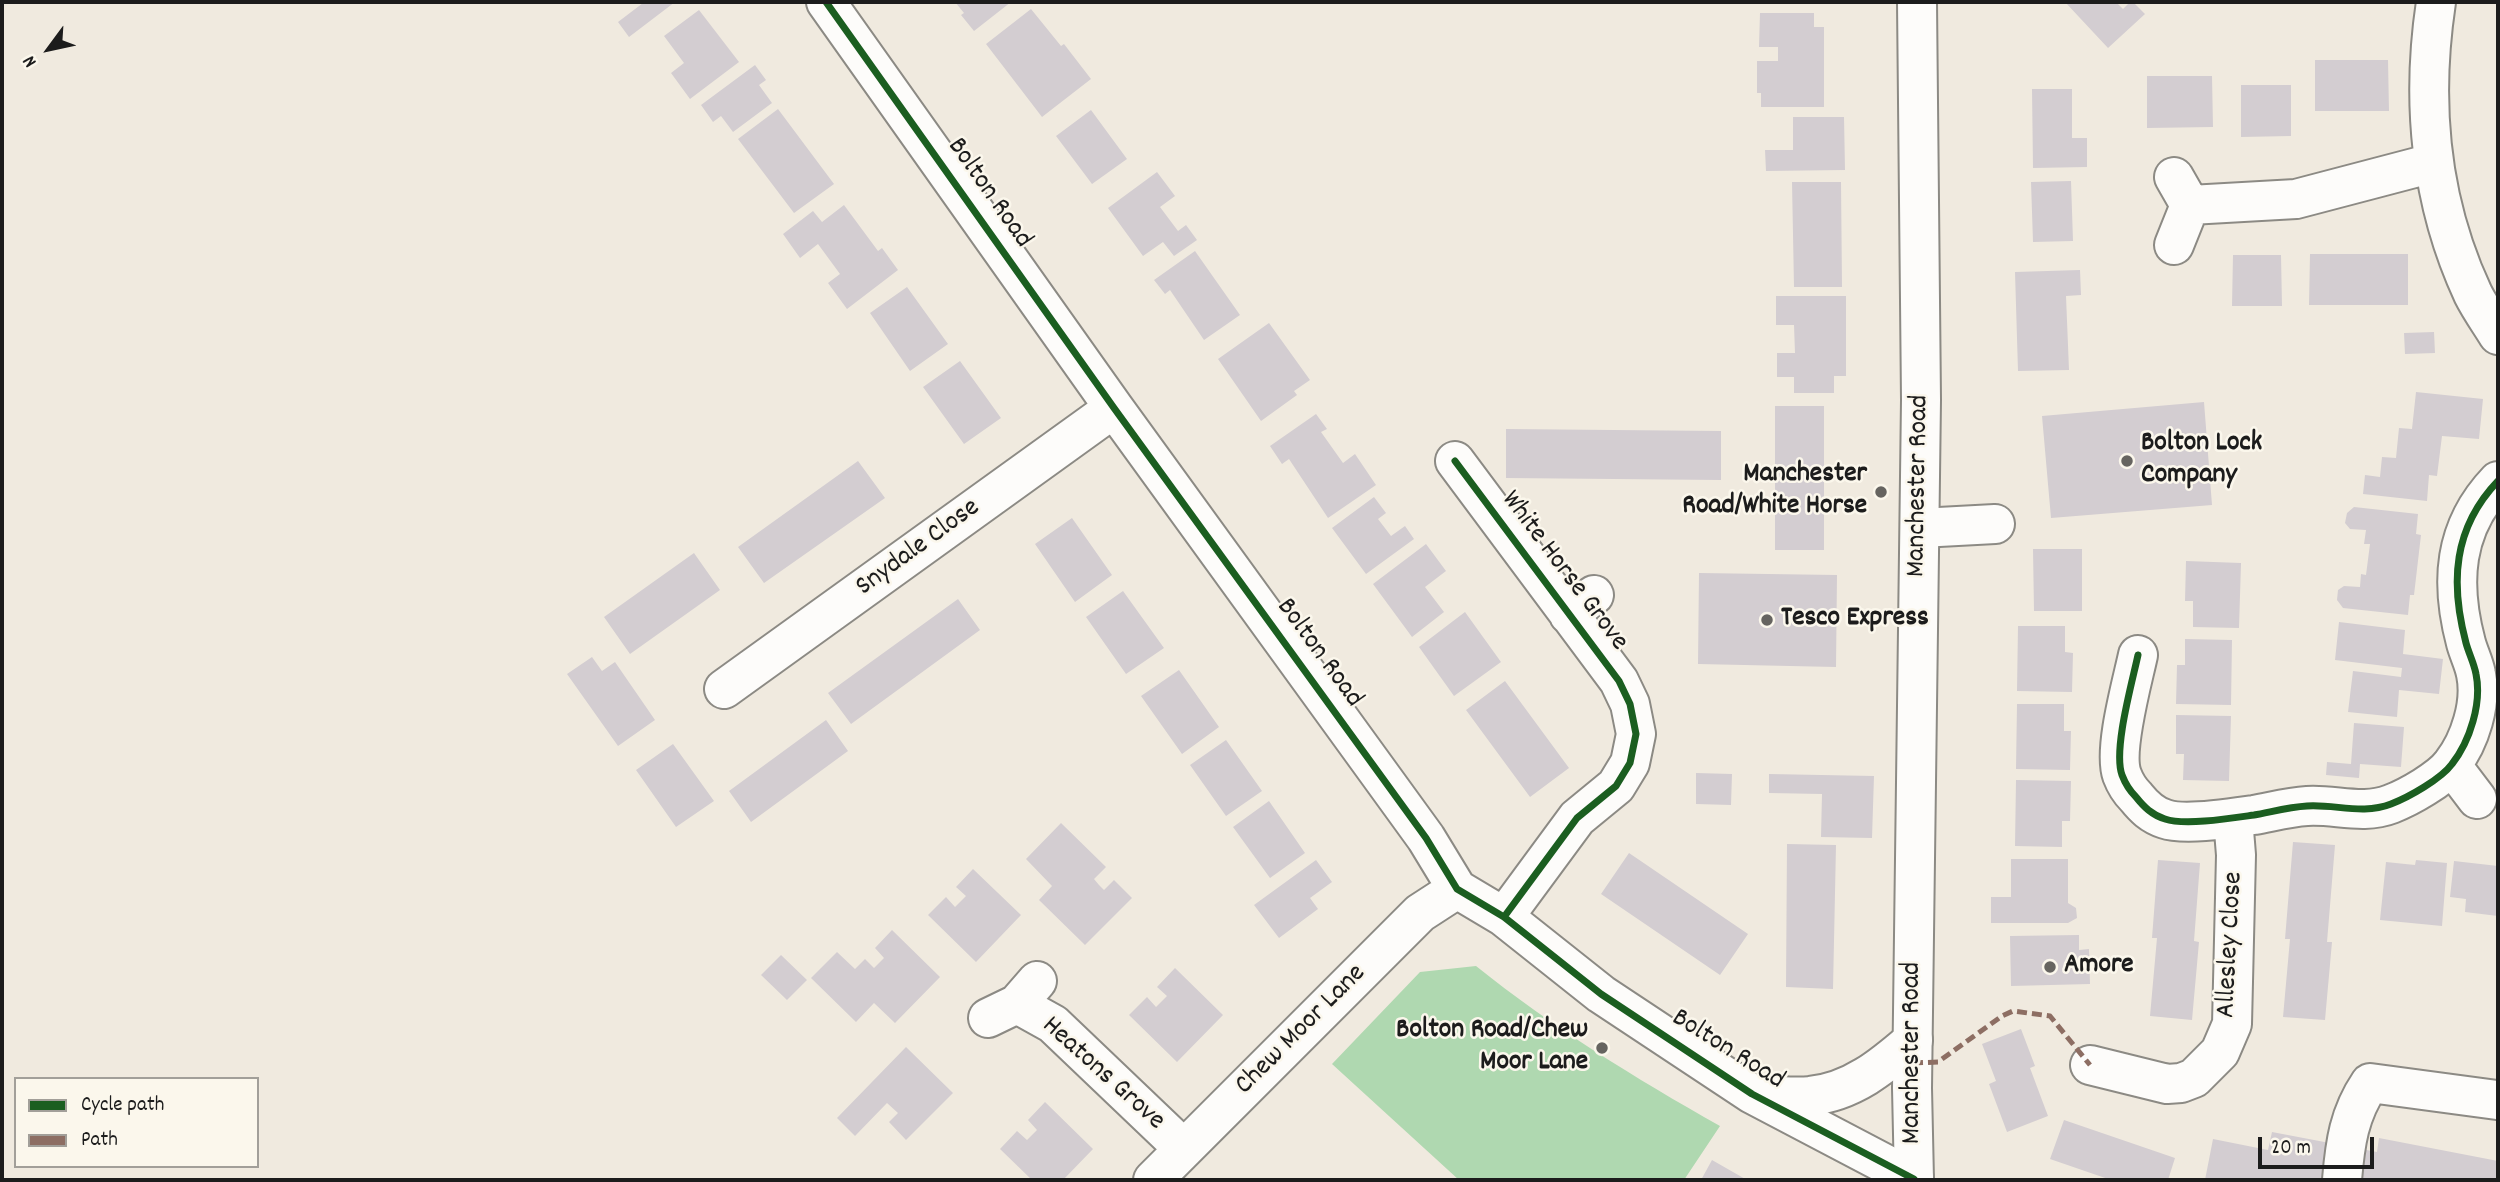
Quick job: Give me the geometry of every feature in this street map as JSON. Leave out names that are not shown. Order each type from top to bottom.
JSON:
[{"type":"street","name":"Bolton Road","points":[[826,2],[1114,408],[1426,838],[1457,889],[1504,917],[1601,994],[1752,1094],[1915,1180]]},
{"type":"street","name":"Manchester Road","points":[[1915,1180],[1913,1040],[1922,400],[1917,2]]},
{"type":"street","points":[[2436,2],[2432,29],[2429,104],[2433,163],[2455,250],[2474,296],[2498,335]]},
{"type":"street","points":[[2174,245],[2182,191],[2296,198],[2433,163]]},
{"type":"street","name":"Snydale Close","points":[[724,689],[1114,408]]},
{"type":"street","name":"White Horse Grove","points":[[1454,461],[1581,605],[1630,704],[1636,734],[1630,763],[1616,786],[1577,818],[1504,917]]},
{"type":"street","points":[[2127,673],[2121,773],[2131,792],[2147,811],[2166,820],[2234,818],[2305,806],[2352,810],[2389,805],[2415,793],[2452,765],[2467,738],[2476,706],[2476,675],[2466,643],[2456,593],[2457,563],[2466,527],[2498,481]]},
{"type":"street","points":[[1920,528],[1995,524]]},
{"type":"street","points":[[2452,765],[2477,799]]},
{"type":"street","name":"Allesley Close","points":[[2090,1065],[2167,1084],[2181,1083],[2194,1078],[2220,1052],[2232,1024],[2236,855],[2234,818]]},
{"type":"street","name":"Chew Moor Lane","points":[[1153,1180],[1420,913],[1457,889]]},
{"type":"street","name":"Heatons Grove","points":[[1014,1001],[1053,1024],[1184,1149]]},
{"type":"street","points":[[1752,1094],[1810,1097],[1835,1091],[1865,1078],[1913,1040]]},
{"type":"street","points":[[2342,1180],[2345,1146],[2356,1104],[2370,1083],[2497,1100]]},
{"type":"green space","points":[[1476,966],[1595,1051],[1720,1126],[1684,1180],[1459,1180],[1332,1064],[1420,972]]},
{"type":"building","points":[[641,2],[675,2],[629,37],[618,22],[643,3]]},
{"type":"building","points":[[955,2],[1011,2],[974,31],[961,15],[964,13]]},
{"type":"building","points":[[2065,2],[2116,2],[2123,9],[2133,2],[2145,14],[2108,48]]},
{"type":"building","points":[[1031,9],[1061,46],[1064,44],[1091,79],[1042,117],[986,44]]},
{"type":"building","points":[[699,10],[739,62],[690,99],[671,73],[684,63],[664,36]]},
{"type":"building","points":[[1760,13],[1814,13],[1814,27],[1824,27],[1824,107],[1761,107],[1761,93],[1757,93],[1757,61],[1778,61],[1778,47],[1759,47]]},
{"type":"building","points":[[2315,60],[2388,60],[2389,111],[2315,111]]},
{"type":"building","points":[[755,65],[766,80],[759,85],[772,103],[733,132],[721,116],[713,122],[701,105]]},
{"type":"building","points":[[2147,76],[2212,76],[2213,127],[2147,128]]},
{"type":"building","points":[[2241,85],[2291,85],[2291,136],[2241,137]]},
{"type":"building","points":[[2032,89],[2072,89],[2072,138],[2087,138],[2087,167],[2033,168]]},
{"type":"building","points":[[778,109],[834,184],[794,213],[738,139]]},
{"type":"building","points":[[1091,110],[1127,159],[1092,184],[1056,136]]},
{"type":"building","points":[[1793,117],[1844,117],[1845,170],[1766,171],[1765,150],[1793,150]]},
{"type":"building","points":[[1157,172],[1175,196],[1160,207],[1178,231],[1186,225],[1197,240],[1174,256],[1163,242],[1143,256],[1108,208]]},
{"type":"building","points":[[2071,181],[2073,241],[2033,242],[2031,182]]},
{"type":"building","points":[[1792,182],[1841,182],[1842,287],[1794,287]]},
{"type":"building","points":[[844,205],[878,251],[882,248],[898,270],[847,309],[828,283],[840,274],[818,244],[800,258],[783,234],[813,211],[822,222]]},
{"type":"building","points":[[1195,251],[1240,315],[1204,340],[1170,290],[1165,294],[1154,280]]},
{"type":"building","points":[[2310,254],[2408,254],[2408,305],[2309,305]]},
{"type":"building","points":[[2233,255],[2281,255],[2282,306],[2232,306]]},
{"type":"building","points":[[2080,270],[2081,295],[2066,296],[2069,370],[2018,371],[2015,272]]},
{"type":"building","points":[[907,287],[948,344],[910,371],[870,313]]},
{"type":"building","points":[[1776,296],[1846,296],[1846,376],[1834,376],[1834,393],[1794,393],[1794,377],[1777,377],[1777,353],[1795,353],[1794,325],[1776,325]]},
{"type":"building","points":[[1269,323],[1310,380],[1294,391],[1297,395],[1261,421],[1218,359]]},
{"type":"building","points":[[2434,332],[2435,353],[2405,354],[2404,333]]},
{"type":"building","points":[[960,361],[1001,418],[964,444],[923,387]]},
{"type":"building","points":[[2416,392],[2483,399],[2479,439],[2442,436],[2437,476],[2429,475],[2427,501],[2363,494],[2365,475],[2380,477],[2382,457],[2396,458],[2399,428],[2412,429]]},
{"type":"building","name":"Bolton Lock Company","points":[[2204,402],[2212,505],[2051,518],[2042,416]]},
{"type":"building","points":[[1775,406],[1824,406],[1824,550],[1775,550]]},
{"type":"building","points":[[1316,414],[1327,429],[1321,432],[1343,463],[1355,454],[1376,485],[1328,518],[1289,459],[1282,464],[1270,446]]},
{"type":"building","points":[[1506,429],[1721,431],[1721,480],[1506,478]]},
{"type":"building","points":[[858,461],[885,498],[764,583],[738,547]]},
{"type":"building","points":[[1374,497],[1386,513],[1378,519],[1391,536],[1405,526],[1414,539],[1366,574],[1332,528]]},
{"type":"building","points":[[2354,507],[2418,514],[2416,534],[2421,535],[2414,595],[2410,595],[2408,615],[2343,608],[2337,600],[2338,590],[2344,586],[2360,587],[2361,574],[2366,575],[2370,544],[2364,544],[2366,530],[2350,529],[2345,523],[2347,513]]},
{"type":"building","points":[[1072,518],[1112,575],[1075,602],[1035,544]]},
{"type":"building","points":[[1426,544],[1446,571],[1425,587],[1444,612],[1412,637],[1373,584]]},
{"type":"building","points":[[2033,549],[2082,549],[2082,611],[2034,611]]},
{"type":"building","points":[[694,553],[720,590],[630,654],[604,617]]},
{"type":"building","points":[[2186,561],[2241,563],[2239,628],[2193,627],[2193,601],[2185,601]]},
{"type":"building","name":"Tesco Express","points":[[1699,573],[1837,575],[1836,667],[1698,664]]},
{"type":"building","points":[[1123,591],[1164,648],[1126,674],[1086,617]]},
{"type":"building","points":[[958,599],[980,630],[851,724],[828,693]]},
{"type":"building","points":[[1465,612],[1501,662],[1454,696],[1419,647]]},
{"type":"building","points":[[2339,622],[2405,630],[2403,654],[2443,659],[2439,694],[2399,690],[2397,717],[2348,712],[2353,671],[2401,677],[2402,668],[2335,660]]},
{"type":"building","points":[[2018,626],[2065,626],[2065,652],[2073,653],[2072,692],[2017,691]]},
{"type":"building","points":[[2185,639],[2232,640],[2231,705],[2176,704],[2177,665],[2185,665]]},
{"type":"building","points":[[592,657],[602,671],[615,662],[655,720],[618,746],[567,674]]},
{"type":"building","points":[[1179,670],[1219,727],[1182,754],[1141,696]]},
{"type":"building","points":[[1505,681],[1569,768],[1530,797],[1466,710]]},
{"type":"building","points":[[2017,704],[2064,704],[2064,731],[2071,731],[2070,770],[2016,769]]},
{"type":"building","points":[[2176,715],[2231,716],[2229,781],[2183,780],[2184,754],[2176,754]]},
{"type":"building","points":[[826,720],[848,751],[751,822],[729,791]]},
{"type":"building","points":[[2354,723],[2404,727],[2401,767],[2360,764],[2359,778],[2326,775],[2327,762],[2351,764]]},
{"type":"building","points":[[1226,740],[1262,791],[1226,816],[1190,765]]},
{"type":"building","points":[[673,744],[714,801],[676,827],[636,770]]},
{"type":"building","points":[[1696,773],[1732,774],[1731,805],[1696,804]]},
{"type":"building","points":[[1769,774],[1874,776],[1872,838],[1821,837],[1822,794],[1769,793]]},
{"type":"building","points":[[2016,780],[2071,781],[2070,821],[2062,821],[2062,847],[2015,846]]},
{"type":"building","points":[[1269,801],[1305,853],[1270,878],[1233,827]]},
{"type":"building","points":[[1061,823],[1106,867],[1094,879],[1099,885],[1104,890],[1114,880],[1132,898],[1085,945],[1039,900],[1052,886],[1026,859]]},
{"type":"building","points":[[2293,842],[2335,845],[2327,942],[2332,942],[2325,1020],[2283,1017],[2290,939],[2285,939]]},
{"type":"building","points":[[1787,844],[1836,845],[1833,989],[1786,987]]},
{"type":"building","points":[[1629,853],[1748,934],[1720,975],[1601,894]]},
{"type":"building","points":[[2011,859],[2068,859],[2068,903],[2076,908],[2077,918],[2068,923],[1991,923],[1991,897],[2011,897]]},
{"type":"building","points":[[1316,860],[1332,882],[1310,898],[1318,909],[1279,938],[1254,905]]},
{"type":"building","points":[[2158,860],[2200,863],[2194,941],[2199,942],[2192,1020],[2150,1016],[2157,938],[2152,938]]},
{"type":"building","points":[[2416,860],[2447,863],[2442,926],[2380,920],[2386,862],[2415,865]]},
{"type":"building","points":[[2454,861],[2498,866],[2498,916],[2465,912],[2466,899],[2450,897]]},
{"type":"building","points":[[973,869],[1021,915],[976,962],[928,915],[946,897],[955,907],[966,896],[956,887]]},
{"type":"building","points":[[892,930],[940,977],[895,1023],[874,1003],[856,1022],[811,978],[837,952],[855,969],[865,959],[874,968],[884,958],[875,948]]},
{"type":"building","name":"Amore","points":[[2079,935],[2079,950],[2089,949],[2090,984],[2011,986],[2010,936]]},
{"type":"building","points":[[781,955],[807,980],[787,1000],[761,975]]},
{"type":"building","points":[[1175,968],[1223,1015],[1177,1062],[1129,1015],[1147,997],[1156,1007],[1167,996],[1157,987]]},
{"type":"building","points":[[2021,1029],[2035,1066],[2030,1068],[2048,1116],[2007,1132],[1989,1084],[1996,1081],[1982,1044]]},
{"type":"building","points":[[906,1047],[953,1093],[906,1140],[889,1122],[898,1113],[887,1103],[855,1136],[837,1118]]},
{"type":"building","points":[[1045,1102],[1093,1149],[1063,1180],[1032,1180],[1000,1149],[1017,1131],[1027,1140],[1037,1130],[1028,1120]]},
{"type":"building","points":[[2064,1120],[2175,1158],[2168,1180],[2111,1180],[2050,1159]]},
{"type":"building","points":[[2272,1132],[2377,1152],[2379,1138],[2498,1161],[2498,1180],[2205,1180],[2213,1139],[2268,1150]]},
{"type":"building","points":[[1712,1160],[1747,1180],[1701,1180]]},
{"type":"marked path","points":[[1913,1063],[1938,1062],[2013,1011],[2050,1016],[2090,1065]]},
{"type":"cycle path","points":[[826,2],[1114,408],[1426,838],[1457,889],[1504,917],[1601,994],[1752,1094],[1914,1179]]},
{"type":"cycle path","points":[[1455,461],[1619,681],[1630,704],[1636,734],[1630,763],[1616,786],[1577,818],[1504,917]]},
{"type":"cycle path","points":[[2138,655],[2124,716],[2120,764],[2130,790],[2156,815],[2174,821],[2209,821],[2307,806],[2370,809],[2407,797],[2447,770],[2464,744],[2473,721],[2477,685],[2461,621],[2457,578],[2459,557],[2472,518],[2498,481]]},
{"type":"place","name":"Bolton Lock Company","points":[[2127,461]]},
{"type":"place","name":"Manchester Road/White Horse","points":[[1881,492]]},
{"type":"place","name":"Tesco Express","points":[[1767,620]]},
{"type":"place","name":"Amore","points":[[2050,967]]},
{"type":"place","name":"Bolton Road/Chew Moor Lane","points":[[1602,1048]]}]
